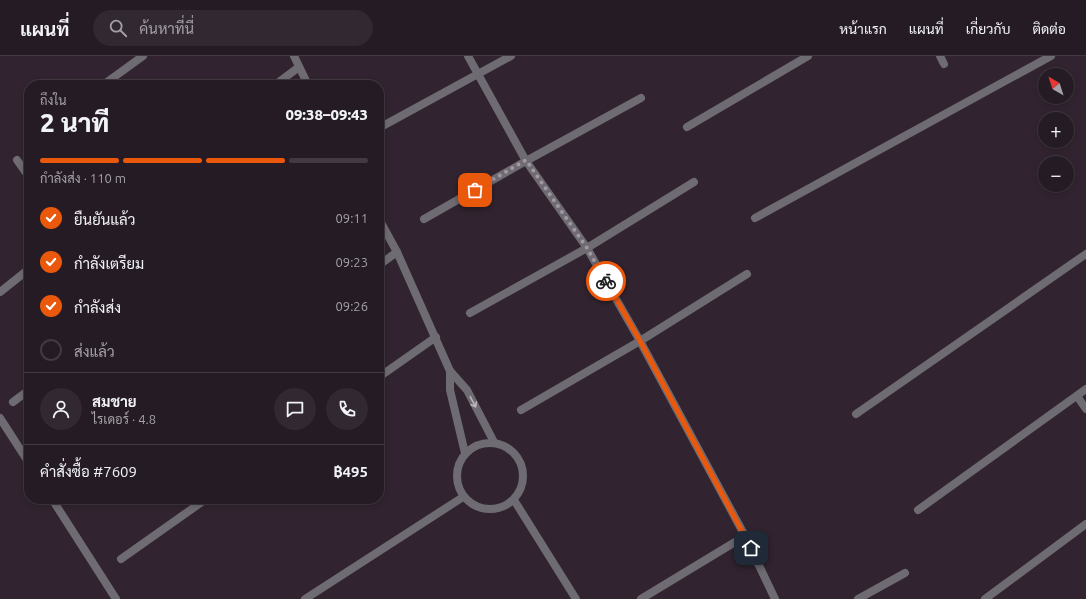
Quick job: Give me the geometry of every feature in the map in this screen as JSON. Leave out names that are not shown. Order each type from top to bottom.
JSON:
[{"type":"street","points":[[110,80],[143,56]]},
{"type":"street","points":[[294,56],[306,80]]},
{"type":"street","points":[[468,56],[526,160],[587,248],[640,341],[745,536],[775,599]]},
{"type":"street","points":[[384,125],[511,56]]},
{"type":"street","points":[[687,127],[808,56]]},
{"type":"street","points":[[940,56],[944,64]]},
{"type":"street","points":[[755,218],[1051,56]]},
{"type":"street","points":[[282,80],[299,67]]},
{"type":"street","points":[[424,219],[526,160],[641,98]]},
{"type":"street","points":[[17,160],[24,170]]},
{"type":"street","points":[[470,313],[587,248],[694,182]]},
{"type":"street","points":[[384,228],[397,252],[450,371],[467,390],[494,442]]},
{"type":"street","points":[[384,261],[397,252]]},
{"type":"street","points":[[856,414],[1086,254]]},
{"type":"street","points":[[0,292],[24,273]]},
{"type":"street","points":[[522,410],[640,341],[746,274]]},
{"type":"street","points":[[384,373],[436,337]]},
{"type":"street","points":[[450,371],[451,397],[465,453]]},
{"type":"street","points":[[918,510],[1086,389]]},
{"type":"street","points":[[13,402],[24,394]]},
{"type":"street","points":[[1077,396],[1086,409]]},
{"type":"street","points":[[0,418],[24,455]]},
{"type":"street","points":[[494,442],[506,446],[516,454],[522,464],[524,477],[521,489],[514,500],[502,507],[488,510],[474,506],[463,497],[456,483],[457,467],[465,453],[478,444],[494,442]]},
{"type":"street","points":[[305,599],[463,497]]},
{"type":"street","points":[[514,500],[576,599]]},
{"type":"street","points":[[55,504],[116,599]]},
{"type":"street","points":[[122,559],[199,504]]},
{"type":"street","points":[[985,599],[1086,524]]},
{"type":"street","points":[[642,599],[745,536]]},
{"type":"street","points":[[858,599],[905,573]]},
{"type":"way so far","points":[[475,190],[526,160],[587,248],[606,281]]},
{"type":"route","points":[[606,281],[640,341],[751,548]]}]
